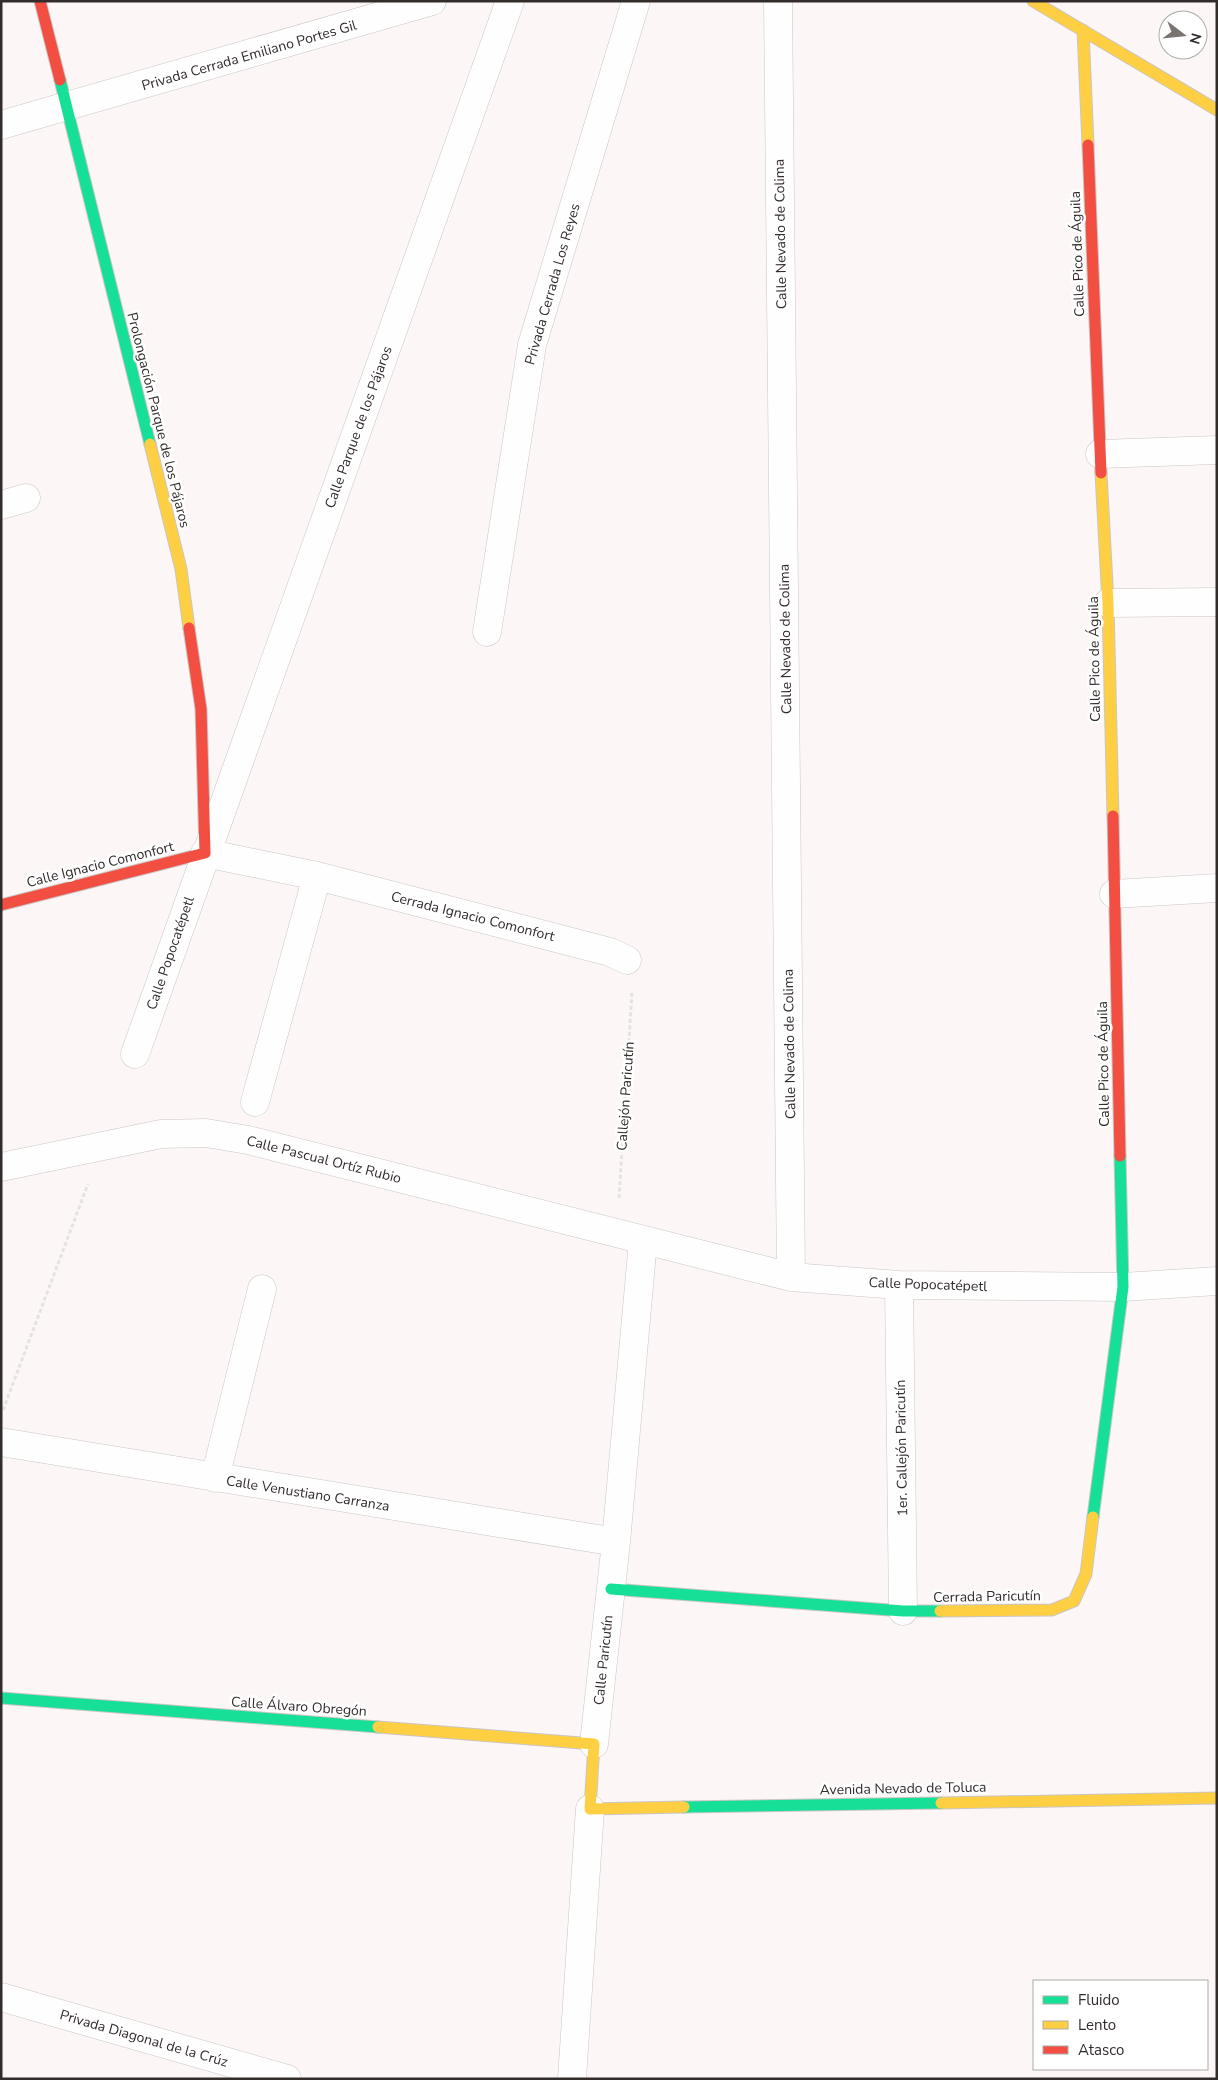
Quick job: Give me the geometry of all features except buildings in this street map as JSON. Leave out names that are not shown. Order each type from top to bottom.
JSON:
[{"type":"street","name":"Prolongación Parque de los Pájaros","points":[[40,1],[181,569],[201,709],[206,853]]},
{"type":"street","name":"Privada Cerrada Emiliano Portes Gil","points":[[1,125],[66,108],[432,1]]},
{"type":"street","name":"Calle Parque de los Pájaros","points":[[206,853],[510,1]]},
{"type":"street","name":"Privada Cerrada Los Reyes","points":[[487,632],[532,345],[636,1]]},
{"type":"street","name":"Calle Nevado de Colima","points":[[778,1],[791,1277]]},
{"type":"street","points":[[1033,1],[1217,110]]},
{"type":"street","name":"Calle Pico de Águila","points":[[1083,30],[1108,603],[1122,1287]]},
{"type":"street","points":[[1100,454],[1217,450]]},
{"type":"street","points":[[1108,603],[1217,602]]},
{"type":"street","name":"Cerrada Ignacio Comonfort","points":[[206,853],[316,876],[610,952],[627,960]]},
{"type":"street","name":"Calle Ignacio Comonfort","points":[[1,904],[206,853]]},
{"type":"street","name":"Calle Popocatépetl","points":[[136,1054],[206,853]]},
{"type":"street","points":[[255,1102],[316,876]]},
{"type":"street","points":[[1114,894],[1217,888]]},
{"type":"street","name":"Calle Pascual Ortíz Rubio","points":[[1,1167],[161,1134],[206,1133],[248,1140],[643,1241]]},
{"type":"street","name":"Calle Popocatépetl","points":[[643,1241],[791,1277],[900,1285],[1122,1287],[1217,1281]]},
{"type":"street","name":"Calle Paricutín","points":[[572,2079],[594,1744],[616,1542],[643,1241]]},
{"type":"street","name":"1er. Callejón Paricutín","points":[[900,1285],[903,1611]]},
{"type":"street","name":"Cerrada Paricutín","points":[[611,1589],[903,1611],[1052,1610],[1074,1601],[1086,1574],[1122,1287]]},
{"type":"street","points":[[215,1478],[262,1289]]},
{"type":"street","name":"Calle Venustiano Carranza","points":[[1,1442],[616,1542]]},
{"type":"street","name":"Calle Álvaro Obregón","points":[[1,1698],[594,1744]]},
{"type":"street","name":"Avenida Nevado de Toluca","points":[[590,1808],[1217,1798]]},
{"type":"street","name":"Privada Diagonal de la Crúz","points":[[1,1997],[287,2079]]},
{"type":"path","name":"Callejón Paricutín","points":[[616,1234],[633,971],[627,960]]},
{"type":"path","points":[[1,1415],[102,1146]]},
{"type":"traffic: fast","points":[[60,80],[150,444]]},
{"type":"traffic: fast","points":[[1093,1517],[1123,1287],[1120,1156]]},
{"type":"traffic: fast","points":[[611,1589],[903,1611],[940,1611]]},
{"type":"traffic: fast","points":[[1,1698],[378,1727]]},
{"type":"traffic: fast","points":[[684,1807],[941,1803]]},
{"type":"traffic: slow","points":[[1033,1],[1217,110]]},
{"type":"traffic: slow","points":[[1083,30],[1088,145]]},
{"type":"traffic: slow","points":[[150,444],[181,569],[189,628]]},
{"type":"traffic: slow","points":[[1101,473],[1108,603],[1113,816]]},
{"type":"traffic: slow","points":[[940,1611],[1052,1610],[1074,1601],[1086,1574],[1093,1517]]},
{"type":"traffic: slow","points":[[378,1727],[594,1744],[590,1809],[684,1807]]},
{"type":"traffic: slow","points":[[941,1803],[1217,1798]]},
{"type":"traffic: jam","points":[[40,1],[60,80]]},
{"type":"traffic: jam","points":[[1088,145],[1101,473]]},
{"type":"traffic: jam","points":[[1,905],[205,853],[201,709],[189,628]]},
{"type":"traffic: jam","points":[[1113,816],[1120,1156]]}]
